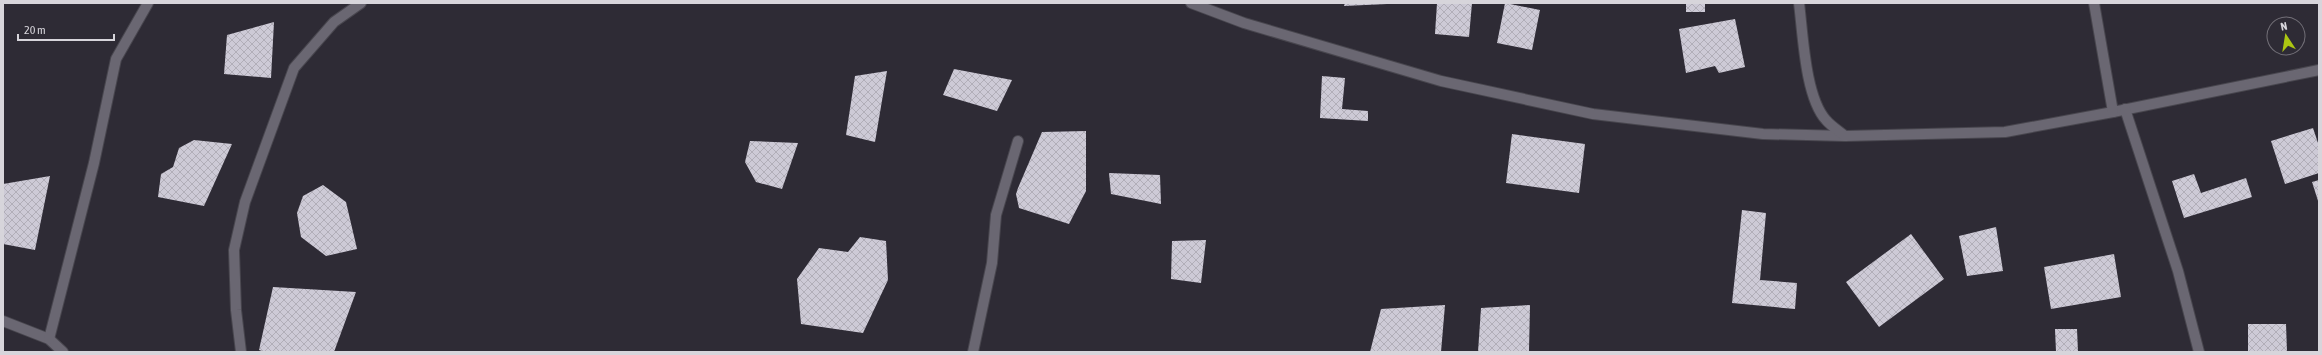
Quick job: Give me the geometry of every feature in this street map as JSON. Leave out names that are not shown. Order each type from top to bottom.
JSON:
[{"type":"street","points":[[49,339],[61,285],[79,226],[116,59],[148,3]]},
{"type":"street","points":[[241,352],[236,310],[234,250],[245,202],[294,68],[334,22],[361,3]]},
{"type":"street","points":[[1190,3],[1251,26],[1441,81],[1593,114],[1763,134],[1845,136],[2005,132],[2113,112],[2319,70]]},
{"type":"street","points":[[1799,3],[1810,87],[1814,100],[1825,120],[1845,136]]},
{"type":"street","points":[[2094,3],[2113,112]]},
{"type":"street","points":[[2125,109],[2178,271],[2199,352]]},
{"type":"street","points":[[972,352],[992,263],[996,215],[1018,141]]},
{"type":"street","points":[[3,320],[49,339],[62,352]]},
{"type":"building","points":[[1345,3],[1387,3],[1387,4],[1344,6]]},
{"type":"building","points":[[1437,3],[1472,3],[1469,37],[1435,34]]},
{"type":"building","points":[[1505,3],[1540,10],[1532,50],[1497,43]]},
{"type":"building","points":[[1686,3],[1705,3],[1705,12],[1686,12]]},
{"type":"building","points":[[1735,19],[1745,67],[1719,73],[1715,66],[1686,73],[1679,29]]},
{"type":"building","points":[[274,22],[271,78],[224,74],[227,35]]},
{"type":"building","points":[[954,69],[1012,80],[997,111],[943,95]]},
{"type":"building","points":[[887,71],[875,142],[846,135],[855,76]]},
{"type":"building","points":[[1322,76],[1345,78],[1342,109],[1368,111],[1368,121],[1320,118]]},
{"type":"building","points":[[2313,128],[2319,146],[2319,173],[2285,184],[2271,141]]},
{"type":"building","points":[[1086,131],[1086,191],[1069,224],[1019,208],[1016,194],[1042,132]]},
{"type":"building","points":[[1512,134],[1585,144],[1579,193],[1506,183]]},
{"type":"building","points":[[194,140],[232,144],[204,206],[158,197],[161,174],[173,167],[179,148]]},
{"type":"building","points":[[750,141],[798,143],[782,189],[756,182],[745,162]]},
{"type":"building","points":[[1109,173],[1160,175],[1161,204],[1111,194]]},
{"type":"building","points":[[2194,174],[2201,193],[2246,178],[2252,197],[2184,218],[2172,181]]},
{"type":"building","points":[[50,176],[35,250],[3,244],[3,184]]},
{"type":"building","points":[[2319,180],[2319,204],[2312,182]]},
{"type":"building","points":[[323,185],[346,202],[357,249],[326,256],[301,237],[297,213],[303,196]]},
{"type":"building","points":[[1742,210],[1766,213],[1760,280],[1797,283],[1795,309],[1732,303]]},
{"type":"building","points":[[1996,227],[2003,271],[1967,276],[1959,236]]},
{"type":"building","points":[[1911,234],[1944,279],[1879,327],[1846,282]]},
{"type":"building","points":[[860,237],[886,241],[888,280],[863,333],[801,324],[797,279],[819,248],[848,252]]},
{"type":"building","points":[[1206,240],[1201,283],[1171,279],[1172,241]]},
{"type":"building","points":[[2114,254],[2121,297],[2051,309],[2044,267]]},
{"type":"building","points":[[273,287],[356,292],[334,352],[265,352],[259,350]]},
{"type":"building","points":[[1445,305],[1441,352],[1370,352],[1381,309]]},
{"type":"building","points":[[1530,305],[1529,351],[1478,352],[1481,308]]},
{"type":"building","points":[[2248,324],[2286,324],[2287,352],[2248,352]]},
{"type":"building","points":[[2055,329],[2077,329],[2078,352],[2056,352]]}]
